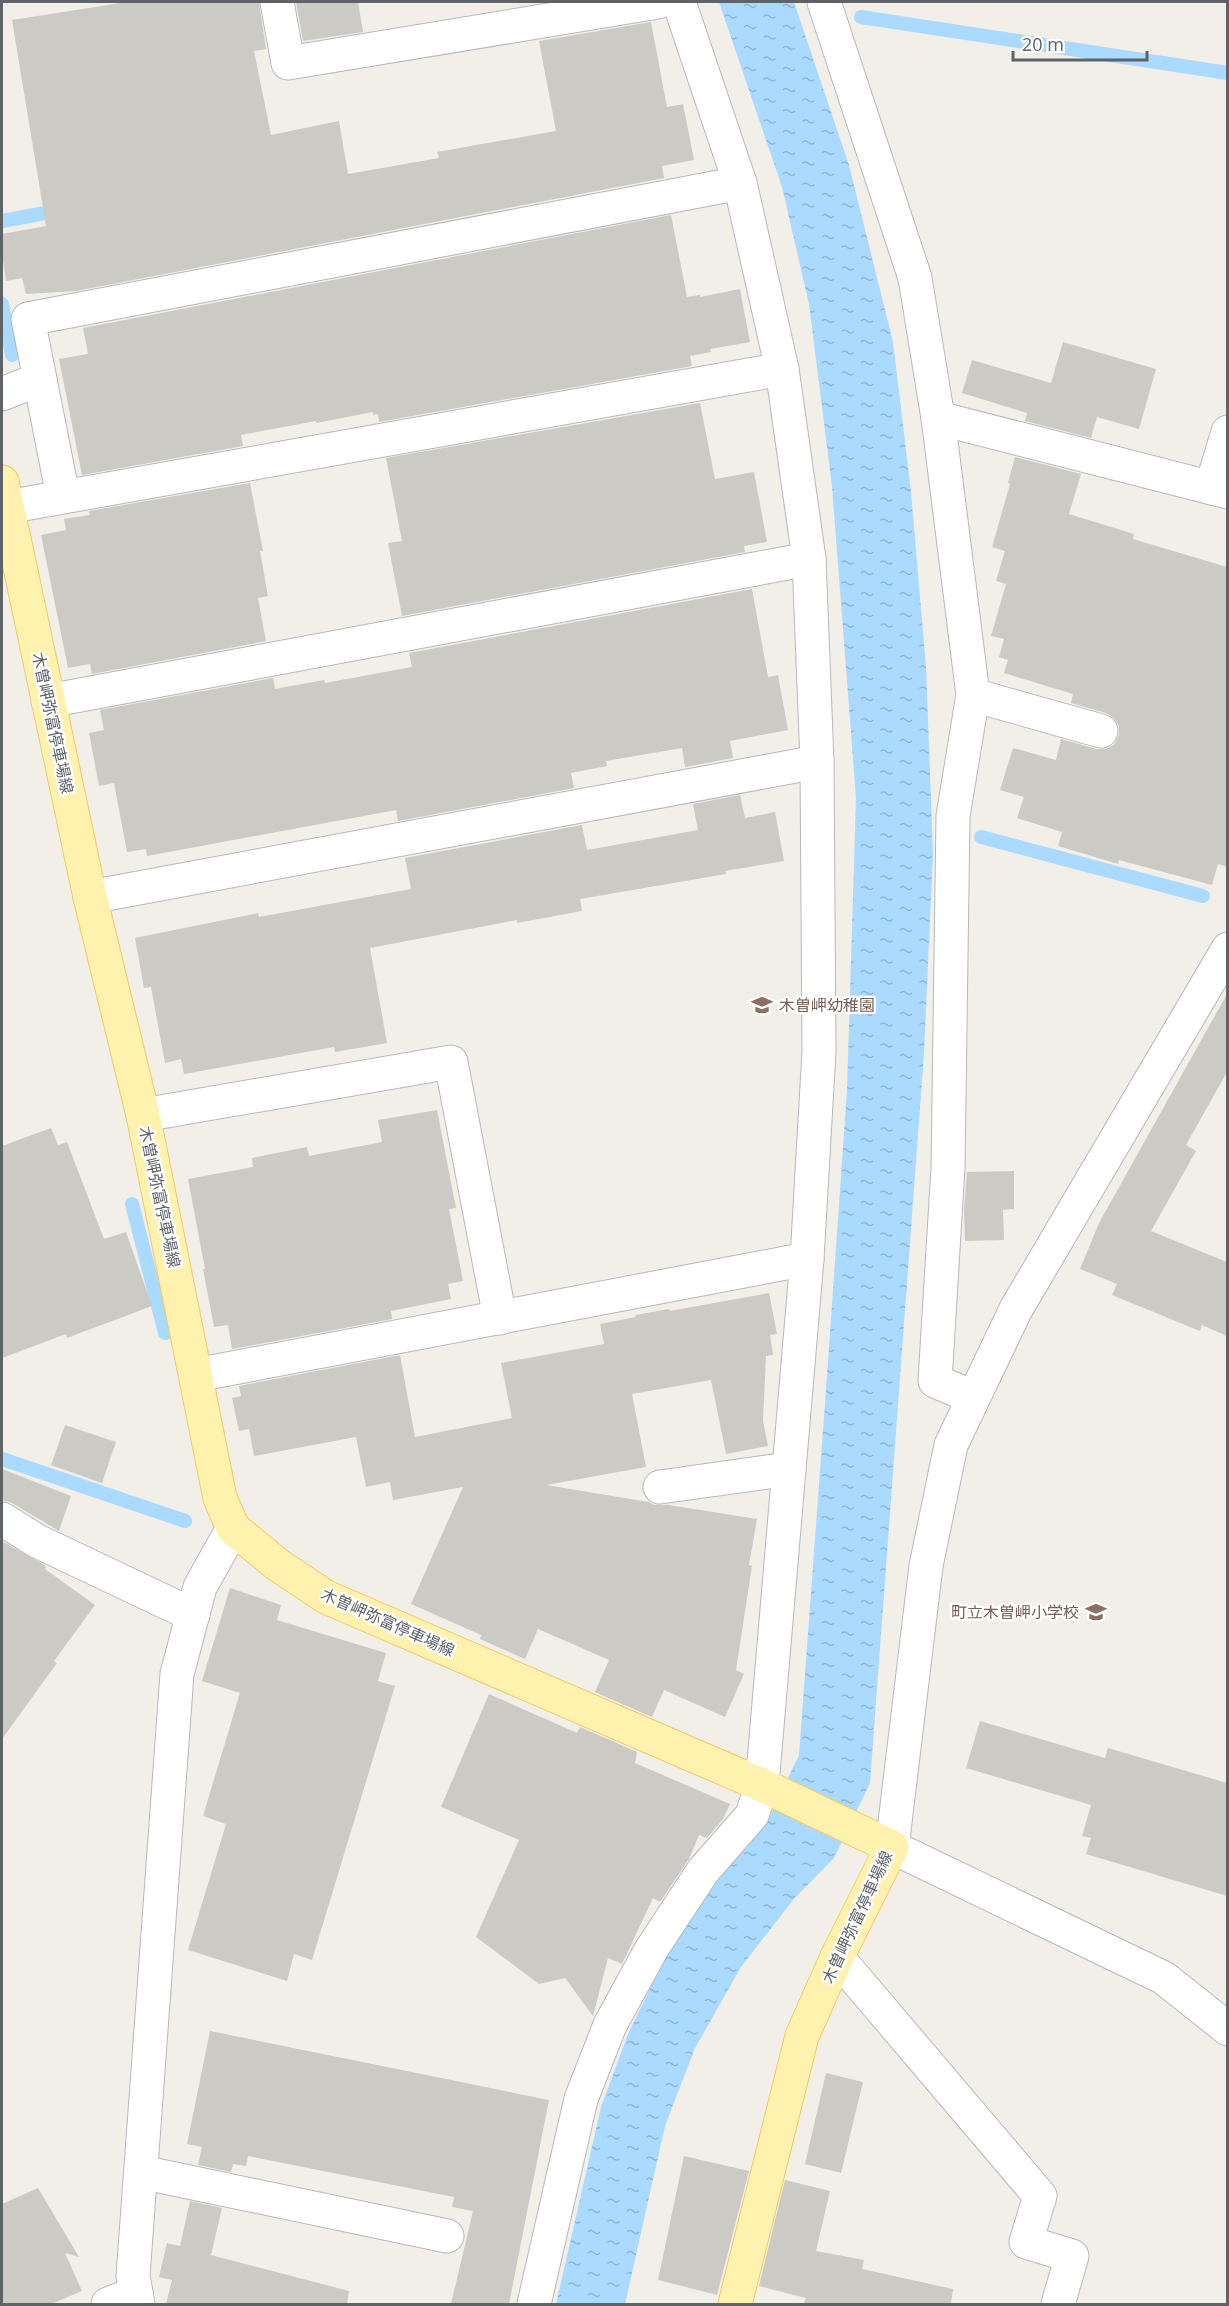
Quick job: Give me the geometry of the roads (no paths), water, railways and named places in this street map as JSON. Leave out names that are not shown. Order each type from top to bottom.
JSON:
[{"type":"main road","name":"木曽岬弥富停車場線","points":[[4,494],[90,897],[143,1115],[220,1498],[233,1528],[278,1565],[326,1597],[767,1787],[882,1842],[837,1957],[802,2036],[735,2304]]},
{"type":"street","points":[[277,2],[288,63],[658,2]]},
{"type":"street","points":[[534,2304],[581,2098],[610,2025],[651,1950],[703,1871],[752,1815],[767,1787],[789,1469],[807,1259],[819,1051],[817,762],[808,559],[782,369],[740,183],[679,2]]},
{"type":"street","points":[[824,2],[915,278],[939,418],[973,695],[953,816],[948,1168],[935,1381],[973,1397]]},
{"type":"street","points":[[63,496],[28,319],[740,183]]},
{"type":"street","points":[[4,494],[63,496],[782,369]]},
{"type":"street","points":[[2,394],[40,379]]},
{"type":"street","points":[[939,418],[1219,490],[1227,432]]},
{"type":"street","points":[[48,701],[808,559]]},
{"type":"street","points":[[973,695],[1101,731]]},
{"type":"street","points":[[90,897],[817,762]]},
{"type":"street","points":[[1227,949],[1016,1309],[951,1445],[926,1566],[882,1842],[1164,1978],[1227,2029]]},
{"type":"street","points":[[143,1115],[451,1062],[500,1318]]},
{"type":"street","points":[[196,1375],[807,1259]]},
{"type":"street","points":[[660,1488],[789,1469]]},
{"type":"street","points":[[2,1519],[37,1541],[193,1615]]},
{"type":"street","points":[[128,2301],[133,2276],[177,1674],[201,1587],[233,1528]]},
{"type":"street","points":[[837,1957],[1040,2196],[1026,2242],[1072,2256],[1058,2304]]},
{"type":"street","points":[[141,2172],[447,2236]]},
{"type":"water","points":[[719,2],[794,2],[849,165],[893,342],[911,492],[926,667],[933,854],[924,1053],[870,1783],[834,1858],[793,1900],[741,1967],[695,2048],[665,2126],[625,2304],[556,2304],[601,2107],[628,2034],[665,1958],[717,1881],[766,1824],[799,1755],[827,1376],[847,1090],[856,798],[832,486],[809,304],[782,187]]},
{"type":"waterway","points":[[861,17],[1228,73]]},
{"type":"waterway","points":[[2,221],[61,210]]},
{"type":"waterway","points":[[2,304],[12,355]]},
{"type":"waterway","points":[[981,837],[1203,896]]},
{"type":"waterway","points":[[132,1204],[165,1333]]},
{"type":"waterway","points":[[2,1459],[185,1521]]},
{"type":"place","name":"木曽岬幼稚園","points":[[762,1005]]},
{"type":"place","name":"町立木曽岬小学校","points":[[1096,1612]]}]
